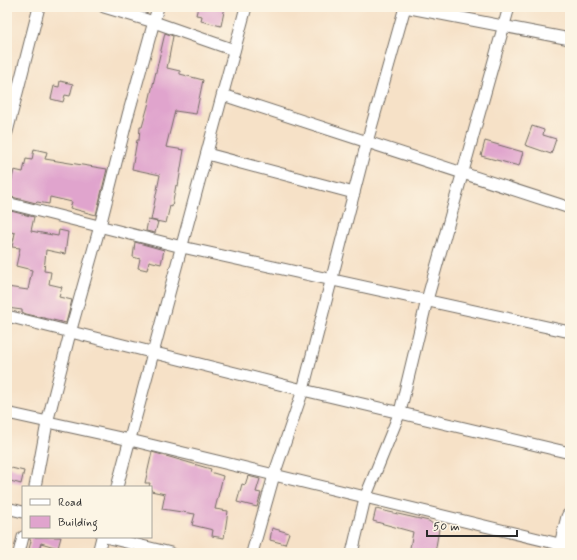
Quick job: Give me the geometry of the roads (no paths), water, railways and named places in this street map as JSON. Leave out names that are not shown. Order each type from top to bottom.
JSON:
[{"type":"main road","points":[[562,549],[570,517]]},
{"type":"street","points":[[7,132],[11,95],[39,7]]},
{"type":"street","points":[[104,7],[154,22],[234,50]]},
{"type":"street","points":[[35,486],[47,423],[70,333],[158,7]]},
{"type":"street","points":[[117,486],[152,352],[182,247],[246,7]]},
{"type":"street","points":[[252,553],[274,475],[303,390],[367,142],[405,7],[570,39]]},
{"type":"street","points":[[352,553],[365,498],[400,412],[427,300],[510,7]]},
{"type":"street","points":[[223,95],[570,208]]},
{"type":"street","points":[[207,154],[354,193]]},
{"type":"street","points":[[7,203],[182,247],[570,332]]},
{"type":"street","points":[[7,316],[70,333],[303,390],[570,453]]},
{"type":"street","points":[[7,413],[130,440],[274,475],[562,549]]},
{"type":"street","points":[[7,508],[22,512]]},
{"type":"street","points":[[19,553],[23,538]]},
{"type":"street","points":[[98,553],[104,538]]},
{"type":"street","points":[[108,538],[171,553]]}]
